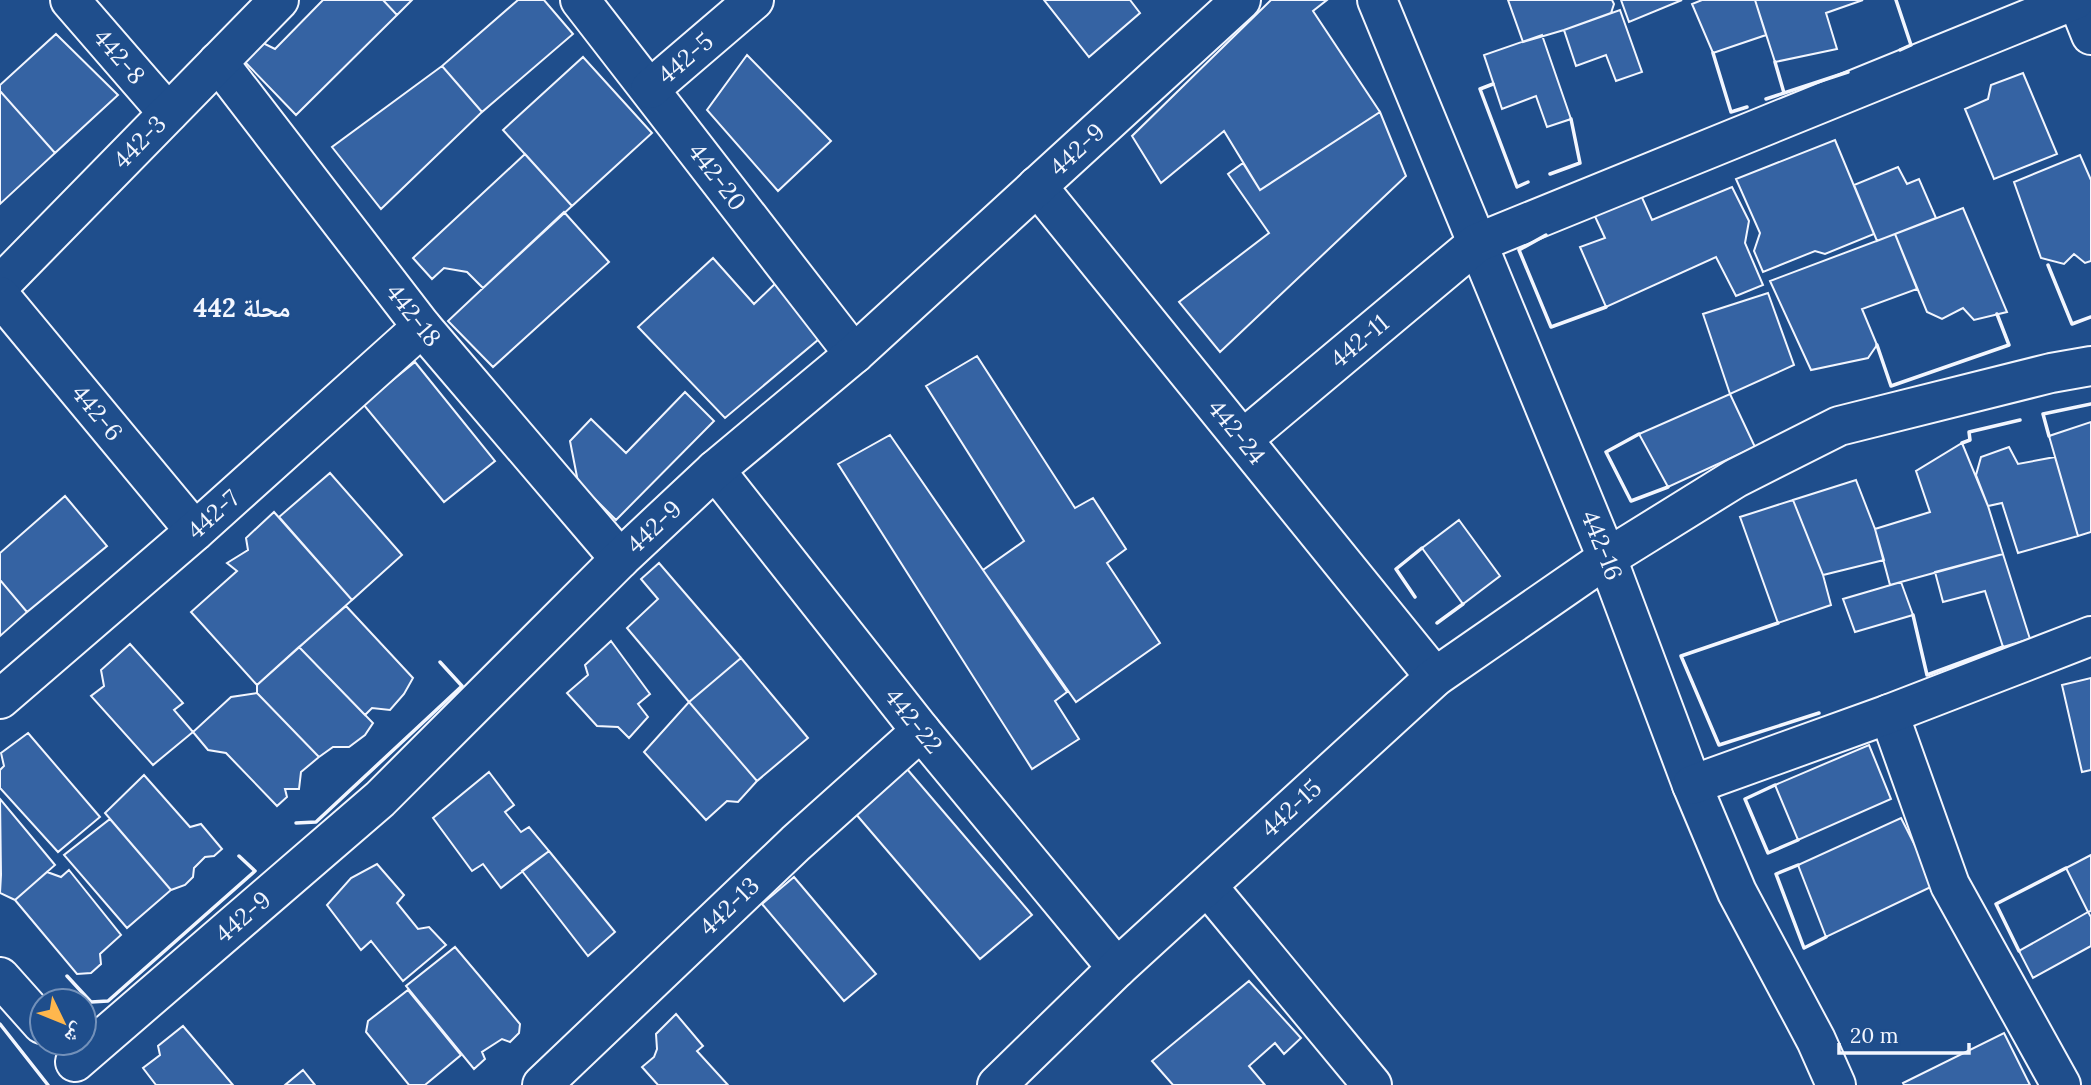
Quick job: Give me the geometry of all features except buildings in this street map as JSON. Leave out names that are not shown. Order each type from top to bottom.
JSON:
[{"type":"street","name":"442-8","points":[[70,0],[168,113]]},
{"type":"street","name":"442-3","points":[[0,285],[279,0]]},
{"type":"street","name":"442-20","points":[[580,0],[854,355]]},
{"type":"street","name":"442-5","points":[[650,89],[754,0]]},
{"type":"street","name":"442-9","points":[[76,1063],[380,799],[620,559],[715,470],[854,355],[1241,0]]},
{"type":"street","name":"442-16","points":[[1377,0],[1607,558],[1692,785],[1737,892],[1816,1040],[1836,1085]]},
{"type":"street","name":"442-11","points":[[1243,439],[1477,243],[2076,0]]},
{"type":"street","points":[[2076,0],[2091,35]]},
{"type":"street","name":"442-18","points":[[218,62],[422,327],[620,559]]},
{"type":"street","name":"442-24","points":[[1037,186],[1435,677]]},
{"type":"street","name":"442-6","points":[[0,296],[195,531]]},
{"type":"street","name":"442-7","points":[[0,699],[195,531],[422,327]]},
{"type":"street","name":"442-15","points":[[997,1085],[1117,968],[1435,677],[1607,558],[1735,478],[1839,426],[2051,373],[2091,366]]},
{"type":"street","name":"442-22","points":[[715,470],[921,731],[1117,968]]},
{"type":"street","points":[[1692,785],[1889,714],[2091,636]]},
{"type":"street","points":[[1889,714],[1950,885],[2061,1085]]},
{"type":"street","name":"442-13","points":[[543,1085],[796,843],[921,731]]},
{"type":"street","points":[[1208,887],[1372,1085]]},
{"type":"street","points":[[0,977],[28,1008]]},
{"type":"wall","points":[[1896,0],[1911,45],[1900,50]]},
{"type":"wall","points":[[1713,53],[1731,112],[1747,107]]},
{"type":"wall","points":[[1775,62],[1784,93],[1848,72]]},
{"type":"wall","points":[[1493,84],[1480,89],[1517,187],[1528,182]]},
{"type":"wall","points":[[1766,99],[1784,93]]},
{"type":"wall","points":[[1550,174],[1580,163],[1571,119]]},
{"type":"wall","points":[[1546,235],[1519,250],[1551,327],[1606,307]]},
{"type":"wall","points":[[2048,265],[2072,324],[2091,317]]},
{"type":"wall","points":[[1877,345],[1891,386],[2009,345],[1997,314]]},
{"type":"wall","points":[[2049,436],[2043,414],[2091,404]]},
{"type":"wall","points":[[1962,443],[1970,440],[1969,432],[2020,420]]},
{"type":"wall","points":[[1639,434],[1606,452],[1631,501],[1668,487]]},
{"type":"wall","points":[[1415,597],[1396,569],[1422,548]]},
{"type":"wall","points":[[1437,623],[1463,604]]},
{"type":"wall","points":[[1913,615],[1927,675],[2003,647]]},
{"type":"wall","points":[[1778,623],[1681,656],[1719,745],[1819,713]]},
{"type":"wall","points":[[296,823],[316,822],[462,686],[440,662]]},
{"type":"wall","points":[[1775,785],[1745,799],[1768,853],[1798,840]]},
{"type":"wall","points":[[67,976],[91,1002],[108,1001],[255,871],[239,856]]},
{"type":"wall","points":[[1798,865],[1776,874],[1804,948],[1826,937]]},
{"type":"wall","points":[[2019,951],[1996,904],[2066,868]]},
{"type":"wall","points":[[0,1024],[48,1085]]},
{"type":"district","name":"محلة 442","points":[[242,308]]}]
